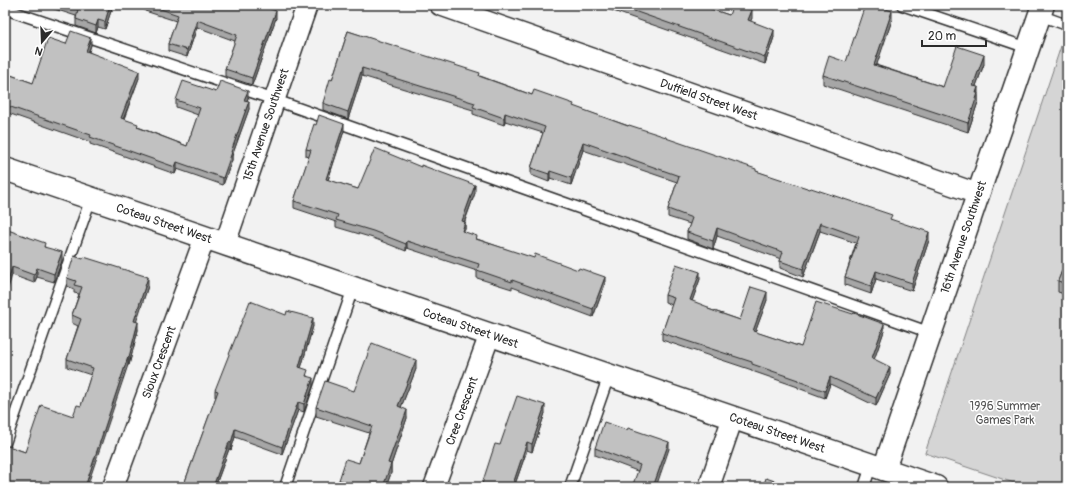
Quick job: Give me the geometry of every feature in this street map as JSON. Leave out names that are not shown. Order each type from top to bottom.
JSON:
[{"type":"street","name":"15th Avenue Southwest","points":[[215,240],[275,100],[307,5]]},
{"type":"street","name":"Duffield Street West","points":[[440,5],[978,194]]},
{"type":"street","name":"16th Avenue Southwest","points":[[878,467],[931,332],[1041,10]]},
{"type":"street","name":"Coteau Street West","points":[[5,169],[936,487]]},
{"type":"street","name":"Sioux Crescent","points":[[112,487],[215,240]]},
{"type":"street","name":"Cree Crescent","points":[[434,487],[490,334]]},
{"type":"street","points":[[709,487],[733,417]]},
{"type":"lane","points":[[902,5],[1028,48]]},
{"type":"lane","points":[[5,9],[275,100],[931,332]]},
{"type":"lane","points":[[1041,10],[1067,25]]},
{"type":"lane","points":[[5,443],[91,198]]},
{"type":"lane","points":[[285,487],[353,288]]},
{"type":"lane","points":[[570,487],[609,375]]},
{"type":"lane","points":[[864,487],[878,467]]},
{"type":"green space","name":"1996 Summer Games Park","points":[[1065,34],[1067,34],[1067,487],[1026,487],[925,453]]},
{"type":"building","points":[[65,5],[110,5],[105,22],[98,20],[96,26],[76,19],[78,9]]},
{"type":"building","points":[[149,5],[260,5],[276,11],[252,78],[225,69],[237,35],[197,20],[187,50],[168,44],[178,15]]},
{"type":"building","points":[[617,5],[699,5],[729,15],[733,5],[736,5],[752,10],[748,20],[774,30],[765,57]]},
{"type":"building","points":[[865,5],[874,5],[892,11],[874,65],[943,87],[957,46],[984,55],[973,86],[978,87],[976,93],[978,93],[968,123],[823,75],[829,56],[846,62]]},
{"type":"building","points":[[71,31],[91,38],[86,51],[139,71],[121,118],[138,124],[137,127],[187,146],[200,108],[176,100],[183,81],[216,92],[220,81],[248,91],[244,100],[249,101],[223,178],[177,162],[175,167],[90,137],[91,135],[5,105],[5,73],[33,83],[48,38],[66,44]]},
{"type":"building","points":[[348,31],[480,73],[479,76],[532,95],[534,90],[574,104],[573,106],[628,126],[629,125],[666,137],[756,169],[756,171],[892,215],[890,219],[929,232],[912,283],[876,271],[871,286],[845,277],[859,237],[820,223],[803,269],[780,261],[783,252],[717,228],[713,241],[687,232],[692,218],[668,209],[679,176],[583,142],[571,178],[550,171],[549,174],[531,168],[545,127],[505,113],[504,118],[473,107],[475,103],[362,68],[348,112],[323,103],[330,79],[332,80]]},
{"type":"building","points":[[319,115],[344,124],[326,179],[358,189],[375,148],[421,167],[421,165],[475,185],[462,221],[465,222],[462,231],[477,236],[476,239],[534,258],[535,254],[578,270],[579,268],[605,277],[593,309],[512,280],[512,282],[477,270],[479,264],[407,241],[406,244],[373,231],[336,220],[338,215],[294,201],[311,150],[306,149],[314,124],[316,125]]},
{"type":"building","points":[[5,229],[45,243],[44,247],[62,252],[54,274],[37,268],[34,275],[12,267],[5,290]]},
{"type":"building","points":[[74,256],[83,259],[84,257],[148,277],[134,321],[138,322],[129,357],[85,487],[5,487],[9,477],[5,475],[5,445],[25,452],[41,405],[73,416],[77,405],[81,406],[93,368],[67,359],[81,319],[72,315],[82,287],[74,285],[76,281],[67,278]]},
{"type":"building","points":[[1067,258],[1067,284],[1058,281]]},
{"type":"building","points":[[676,264],[700,272],[690,300],[708,307],[708,309],[740,320],[751,287],[767,292],[753,331],[801,347],[816,302],[853,314],[854,313],[884,324],[872,358],[890,367],[876,398],[830,377],[825,391],[752,364],[752,362],[662,333],[674,298],[665,295]]},
{"type":"building","points":[[250,301],[286,315],[287,311],[313,318],[299,367],[308,370],[306,376],[313,378],[304,404],[298,402],[282,447],[235,429],[231,443],[229,442],[213,487],[183,487],[218,391],[215,390]]},
{"type":"building","points":[[372,343],[416,360],[398,406],[407,410],[388,463],[391,464],[383,487],[350,487],[351,484],[339,480],[346,459],[359,463],[372,426],[316,407],[325,381],[354,391]]},
{"type":"building","points":[[517,396],[545,405],[532,444],[527,442],[512,487],[481,487],[495,444],[500,445]]},
{"type":"building","points":[[604,422],[627,430],[628,428],[669,442],[653,487],[632,487],[640,465],[595,448]]},
{"type":"building","points":[[766,478],[792,487],[763,487]]}]
